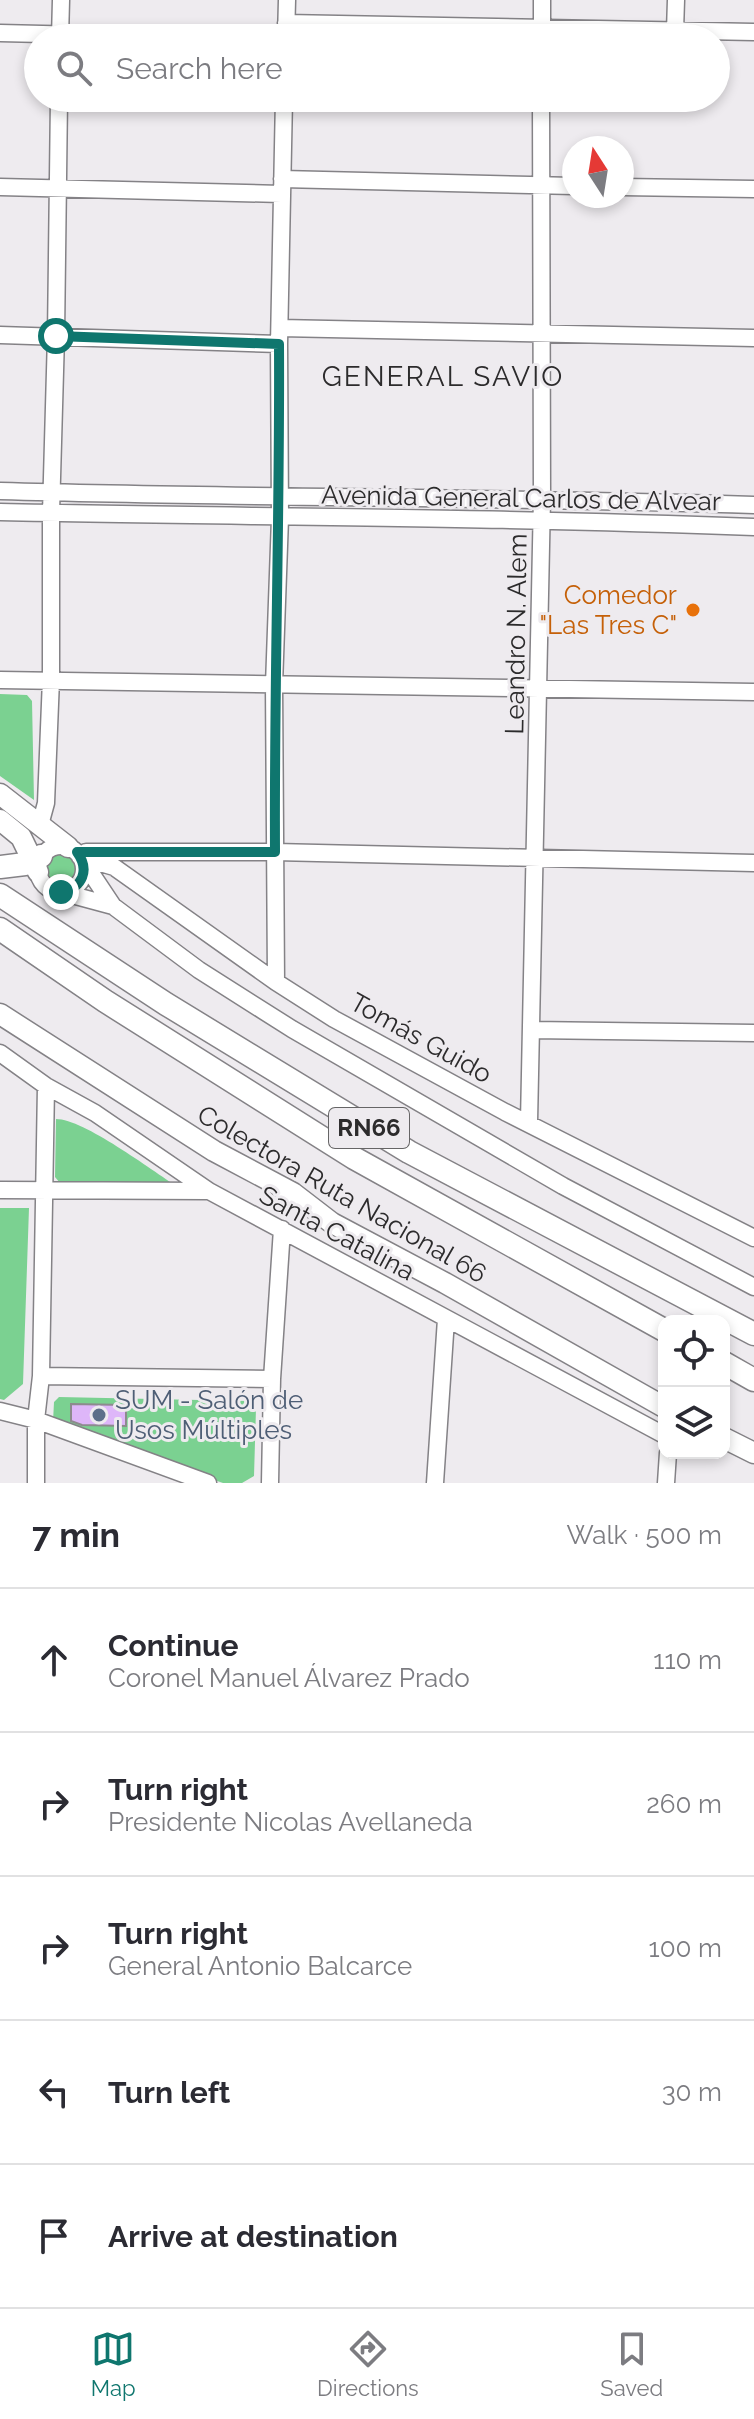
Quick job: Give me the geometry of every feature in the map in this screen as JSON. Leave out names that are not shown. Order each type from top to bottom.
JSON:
[{"type":"highway","points":[[3,867],[34,858]]},
{"type":"highway","name":"RN66","points":[[0,895],[166,1004],[409,1152],[754,1334]]},
{"type":"highway","name":"RN66","points":[[0,929],[105,1001],[354,1158],[658,1327]]},
{"type":"highway","points":[[730,1366],[754,1380]]},
{"type":"main road","points":[[0,794],[77,854]]},
{"type":"main road","points":[[0,820],[16,831],[34,858]]},
{"type":"main road","name":"Colectora Ruta Nacional 66","points":[[0,1014],[214,1151],[293,1193],[332,1223],[658,1404]]},
{"type":"main road","points":[[730,1441],[754,1453]]},
{"type":"street","points":[[60,24],[61,0]]},
{"type":"street","points":[[286,24],[287,0]]},
{"type":"street","points":[[542,0],[542,24]]},
{"type":"street","points":[[675,24],[676,0]]},
{"type":"street","points":[[730,32],[754,32]]},
{"type":"street","points":[[0,33],[24,34]]},
{"type":"street","points":[[40,825],[46,803],[51,679],[51,493],[59,112]]},
{"type":"street","points":[[276,982],[274,685],[280,518],[284,112]]},
{"type":"street","name":"Leandro N. Alem","points":[[529,1122],[542,519],[541,112]]},
{"type":"street","points":[[0,187],[562,186]]},
{"type":"street","points":[[634,187],[754,189]]},
{"type":"street","points":[[0,335],[541,334],[754,338]]},
{"type":"street","name":"Avenida General Carlos de Alvear","points":[[0,491],[280,498],[542,498],[754,505]]},
{"type":"street","name":"Avenida General Carlos de Alvear","points":[[0,512],[542,519],[754,527]]},
{"type":"street","points":[[0,680],[754,692]]},
{"type":"street","points":[[113,906],[48,889],[34,858],[53,847],[77,854],[275,852],[754,863]]},
{"type":"street","points":[[61,892],[70,890],[84,874],[77,854]]},
{"type":"street","points":[[77,854],[113,906],[199,970],[292,1029],[563,1186],[754,1287]]},
{"type":"street","name":"Tomás Guido","points":[[77,854],[114,867],[276,982],[334,1019],[505,1112],[754,1238]]},
{"type":"street","points":[[532,1030],[754,1033]]},
{"type":"street","name":"Santa Catalina","points":[[0,1053],[209,1191],[658,1432]]},
{"type":"street","points":[[36,1483],[46,1086]]},
{"type":"street","points":[[0,1190],[209,1191]]},
{"type":"street","points":[[270,1483],[272,1379],[282,1229]]},
{"type":"street","points":[[435,1483],[446,1319]]},
{"type":"street","points":[[41,1376],[272,1379]]},
{"type":"street","points":[[0,1411],[36,1420],[208,1483]]},
{"type":"street","points":[[666,1483],[668,1459]]},
{"type":"green space","points":[[0,694],[27,695],[32,701],[34,800],[0,776]]},
{"type":"green space","points":[[61,855],[67,856],[75,864],[75,876],[67,884],[61,885],[55,884],[47,876],[46,870],[47,864],[55,856]]},
{"type":"green space","points":[[56,1119],[68,1121],[100,1136],[178,1187],[60,1183],[55,1177]]},
{"type":"green space","points":[[0,1208],[29,1208],[23,1384],[4,1400],[0,1399]]},
{"type":"green space","points":[[59,1397],[247,1401],[256,1408],[254,1476],[242,1483],[223,1483],[59,1426],[53,1422],[54,1402]]},
{"type":"building","name":"SUM - Salón de Usos Múltiples","points":[[71,1404],[126,1405],[126,1426],[82,1425],[71,1421]]},
{"type":"place","name":"Comedor \"Las Tres C\"","points":[[693,610]]},
{"type":"place","name":"SUM - Salón de Usos Múltiples","points":[[99,1415]]},
{"type":"district","name":"GENERAL SAVIO","points":[[443,376]]},
{"type":"route","points":[[56,336],[279,344],[275,852],[77,852],[83,861],[84,874],[74,888],[61,892]]}]
